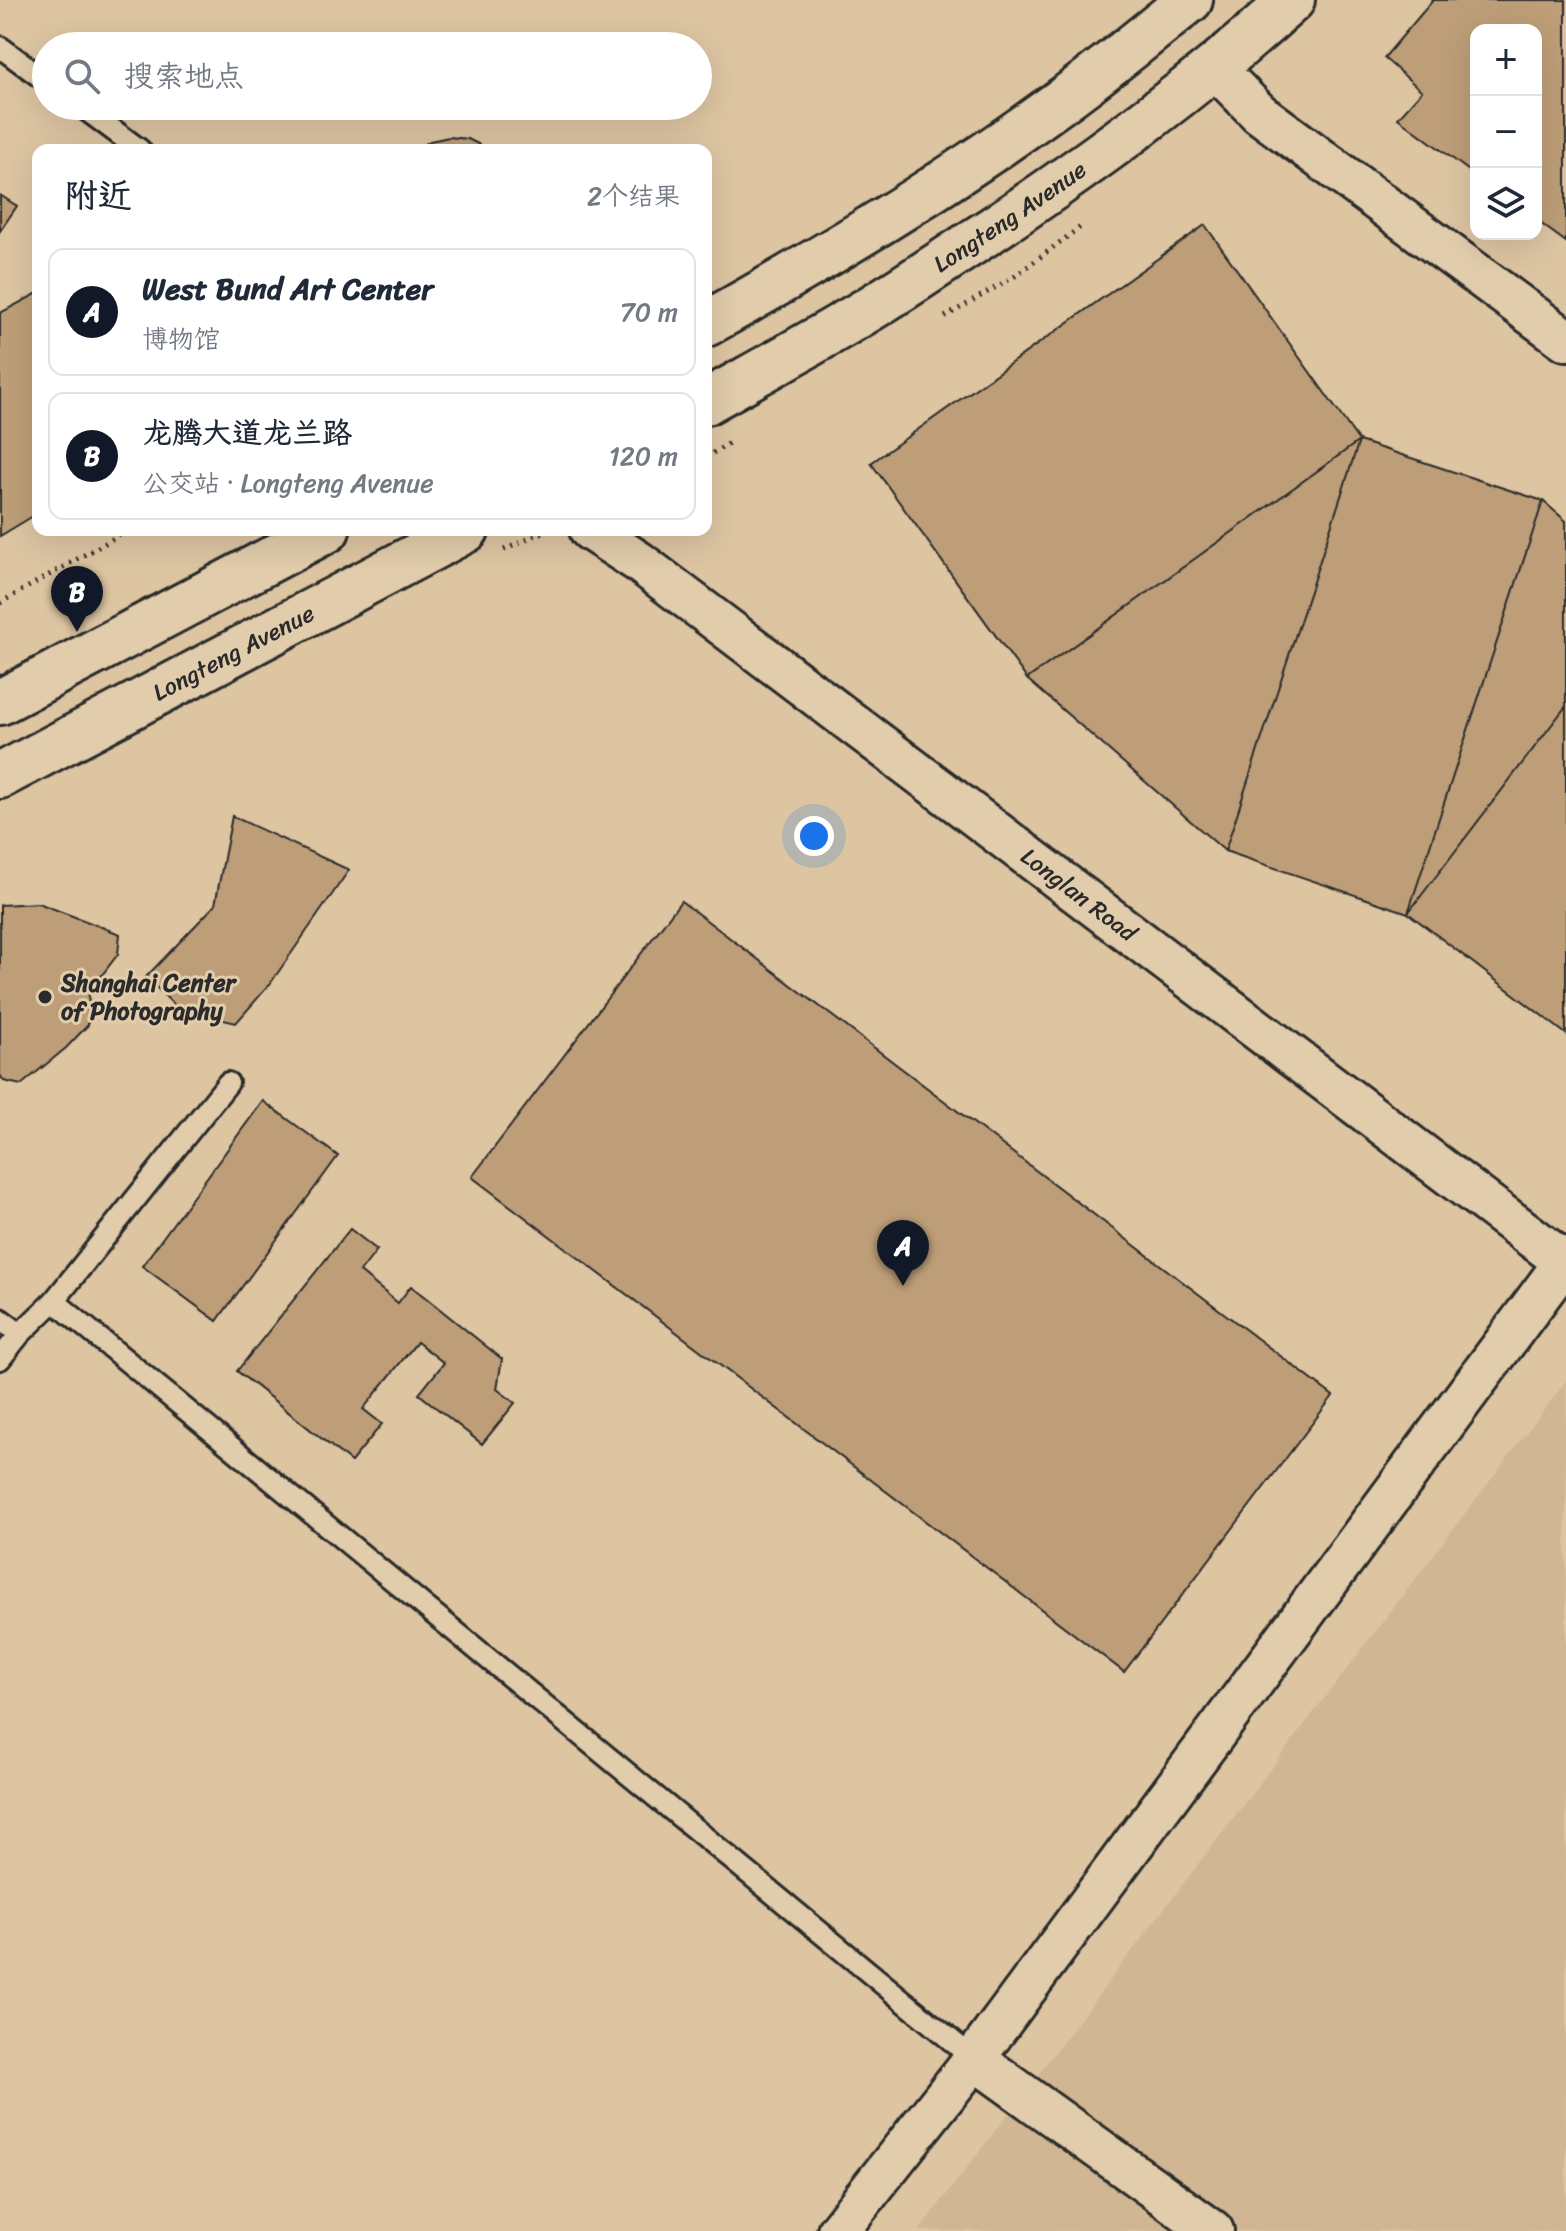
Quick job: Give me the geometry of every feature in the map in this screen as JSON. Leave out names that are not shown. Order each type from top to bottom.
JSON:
[{"type":"main road","points":[[712,321],[816,263],[932,191],[1047,112],[1190,0]]},
{"type":"main road","name":"Longteng Avenue","points":[[712,399],[850,321],[1086,166],[1214,67],[1292,0]]},
{"type":"main road","points":[[0,702],[316,536]]},
{"type":"main road","name":"Longteng Avenue","points":[[0,776],[455,536]]},
{"type":"street","points":[[1214,67],[1259,113],[1566,340]]},
{"type":"street","name":"Longlan Road","points":[[599,536],[639,562],[1565,1262]]},
{"type":"street","points":[[838,2231],[974,2059],[1565,1262]]},
{"type":"street","points":[[974,2059],[1213,2231]]},
{"type":"lane","points":[[0,47],[32,71]]},
{"type":"lane","points":[[100,120],[132,144]]},
{"type":"lane","points":[[0,1359],[54,1301],[228,1083]]},
{"type":"lane","points":[[54,1301],[974,2059]]},
{"type":"lane","points":[[0,1319],[20,1334]]},
{"type":"path","points":[[0,603],[117,536]]},
{"type":"shaded area","points":[[1566,1381],[1566,2231],[919,2231]]},
{"type":"building","points":[[1433,0],[1566,0],[1566,242],[1542,224],[1542,24],[1470,24],[1470,172],[1398,118],[1422,91],[1384,58]]},
{"type":"building","points":[[449,137],[468,139],[478,144],[425,144]]},
{"type":"building","points":[[0,195],[17,206],[0,231]]},
{"type":"building","points":[[1205,225],[1359,441],[1027,679],[871,463]]},
{"type":"building","points":[[32,296],[32,517],[0,536],[0,313]]},
{"type":"building","points":[[1359,441],[1543,501],[1408,913],[1225,851]]},
{"type":"building","points":[[1359,441],[1225,851],[1027,679]]},
{"type":"building","points":[[1543,501],[1566,521],[1566,706],[1408,913]]},
{"type":"building","points":[[1566,706],[1566,1034],[1408,913]]},
{"type":"building","points":[[232,816],[349,870],[270,984],[236,1023],[178,1009],[146,977],[215,905]]},
{"type":"building","points":[[681,901],[1333,1396],[1124,1672],[472,1177]]},
{"type":"building","name":"Shanghai Center of Photography","points":[[38,903],[120,934],[118,954],[89,992],[88,1025],[66,1048],[21,1085],[4,1081],[0,1075],[0,905]]},
{"type":"building","points":[[263,1101],[338,1156],[217,1321],[142,1266]]},
{"type":"building","points":[[350,1229],[377,1250],[360,1272],[398,1303],[411,1286],[502,1359],[497,1389],[515,1403],[482,1444],[419,1394],[444,1363],[417,1342],[363,1409],[382,1424],[351,1462],[237,1371]]},
{"type":"place","name":"龙腾大道龙兰路","points":[[77,632]]},
{"type":"place","name":"Shanghai Center of Photography","points":[[45,997]]},
{"type":"place","name":"West Bund Art Center","points":[[903,1286]]}]
